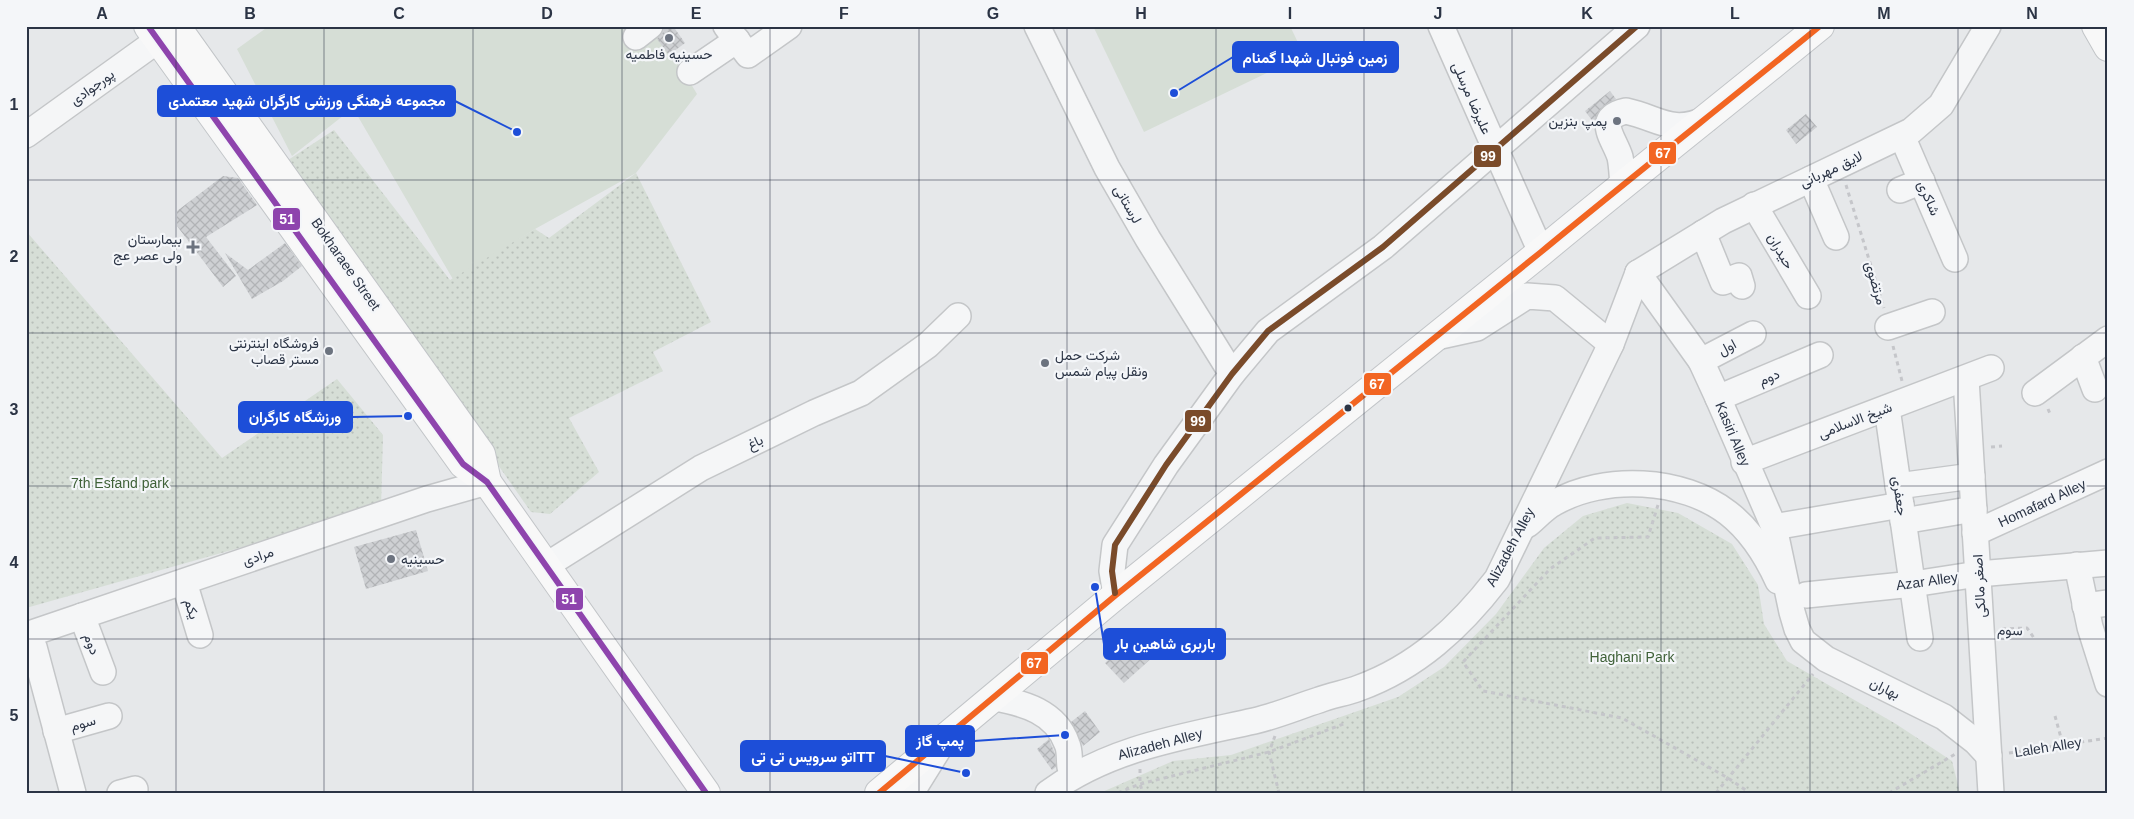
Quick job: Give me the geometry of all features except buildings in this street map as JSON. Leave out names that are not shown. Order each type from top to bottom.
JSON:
[{"type":"main road","points":[[879,793],[1116,595],[1820,26]]},
{"type":"main road","points":[[2096,26],[2108,47]]},
{"type":"main road","name":"Bokharaee Street","points":[[161,31],[201,81],[464,464],[487,482],[706,793]]},
{"type":"street","points":[[690,72],[737,40],[789,26]]},
{"type":"street","name":"لرستانی","points":[[1037,26],[1107,168],[1148,239],[1232,374]]},
{"type":"street","name":"علیرضا مرسلی","points":[[1441,26],[1541,252]]},
{"type":"street","points":[[1116,595],[1112,571],[1115,545],[1166,465],[1232,374],[1268,331],[1383,247],[1637,26]]},
{"type":"street","name":"لایق مهربانی","points":[[1638,273],[1703,233],[1754,205],[1911,131],[1941,105],[1988,26]]},
{"type":"street","name":"پورجوادی","points":[[26,135],[161,31]]},
{"type":"street","points":[[1623,185],[1620,158],[1607,126],[1609,120],[1618,113],[1626,111],[1678,127],[1693,125],[1708,118]]},
{"type":"street","name":"شاکری","points":[[1902,136],[1911,186],[1955,259]]},
{"type":"street","points":[[1811,179],[1836,237]]},
{"type":"street","name":"حیدران","points":[[1754,205],[1808,296]]},
{"type":"street","points":[[1703,233],[1723,282],[1739,276],[1742,286]]},
{"type":"street","name":"Alizadeh Alley","points":[[1048,793],[1098,764],[1124,752],[1282,713],[1334,695],[1358,689],[1381,679],[1423,655],[1455,628],[1475,607],[1497,579],[1611,344],[1638,273]]},
{"type":"street","name":"Kasiri Alley","points":[[1638,273],[1701,361],[1774,527],[1799,603]]},
{"type":"street","points":[[1436,337],[1477,328],[1527,296],[1555,298],[1611,344]]},
{"type":"street","points":[[1888,326],[1932,312]]},
{"type":"street","name":"باغ","points":[[547,566],[701,468],[814,413],[861,393],[928,345],[958,316]]},
{"type":"street","name":"اول","points":[[1701,361],[1753,334]]},
{"type":"street","points":[[2035,393],[2108,339]]},
{"type":"street","name":"دوم","points":[[1718,398],[1820,355]]},
{"type":"street","points":[[2083,357],[2095,389]]},
{"type":"street","name":"شیخ الاسلامی","points":[[1744,462],[1898,405],[1991,368]]},
{"type":"street","name":"اصغر مالکی","points":[[1966,379],[1981,630],[1982,749],[1991,793]]},
{"type":"street","name":"جعفری","points":[[1898,405],[1901,504],[1920,638]]},
{"type":"street","name":"Homafard Alley","points":[[1901,504],[1975,521],[2108,472]]},
{"type":"street","points":[[1774,527],[1901,504],[1972,476]]},
{"type":"street","name":"مرادی","points":[[73,793],[30,639],[82,616],[427,499],[487,482]]},
{"type":"street","points":[[1522,530],[1553,503],[1572,495],[1619,484],[1642,484],[1686,491],[1707,500],[1729,514],[1756,544],[1799,603]]},
{"type":"street","name":"Azar Alley","points":[[1799,603],[1978,574],[2108,563]]},
{"type":"street","points":[[2077,565],[2096,604],[2108,684]]},
{"type":"street","name":"یکم","points":[[184,582],[200,636]]},
{"type":"street","name":"بهاران","points":[[1799,603],[1797,629],[1803,641],[1826,659],[1944,717],[1982,749]]},
{"type":"street","name":"دوم","points":[[82,616],[103,672]]},
{"type":"street","points":[[994,698],[1015,701],[1040,712],[1054,722],[1068,745],[1070,767]]},
{"type":"street","name":"سوم","points":[[56,731],[109,716]]},
{"type":"street","points":[[911,793],[946,737]]},
{"type":"path","name":"مرتضوی","points":[[1840,166],[1877,284],[1888,326],[1898,405]]},
{"type":"path","points":[[1664,487],[1648,537],[1595,538],[1550,569],[1463,662],[1483,691],[1622,718],[1728,778],[1750,793]]},
{"type":"path","name":"سوم","points":[[1981,630],[2027,628],[2034,638]]},
{"type":"path","points":[[1716,793],[1826,659]]},
{"type":"path","points":[[1279,793],[1269,752],[1282,713]]},
{"type":"path","points":[[2055,716],[2063,745]]},
{"type":"path","points":[[1118,793],[1140,784],[1269,752],[1346,723]]},
{"type":"path","name":"Laleh Alley","points":[[1982,749],[2063,745],[2108,738]]},
{"type":"path","points":[[1889,793],[1982,749]]},
{"type":"green space","points":[[269,26],[656,26],[697,94],[636,173],[535,229],[454,281],[353,108],[292,156],[237,49]]},
{"type":"green space","points":[[1093,26],[1290,26],[1304,55],[1144,132]]},
{"type":"green space","points":[[334,130],[450,280],[535,229],[549,238],[636,173],[711,322],[653,352],[663,371],[569,418],[599,472],[550,514],[531,512],[285,162]]},
{"type":"green space","name":"7th Esfand park","points":[[26,231],[222,458],[337,379],[383,435],[381,508],[26,608]]},
{"type":"green space","name":"Haghani Park","points":[[1627,503],[1678,513],[1732,544],[1758,585],[1764,624],[1787,661],[1896,724],[1952,761],[1960,793],[1100,793],[1173,761],[1231,755],[1398,697],[1444,667],[1496,614],[1544,548],[1583,516]]},
{"type":"transit line","name":"51","points":[[148,26],[463,464],[487,482],[706,793]]},
{"type":"transit line","name":"99","points":[[1115,593],[1112,571],[1115,545],[1166,465],[1232,374],[1268,331],[1383,247],[1637,26]]},
{"type":"transit line","name":"67","points":[[879,793],[1116,595],[1820,26]]},
{"type":"place","name":"حسینیه فاطمیه","points":[[669,38]]},
{"type":"place","name":"زمین فوتبال شهدا گمنام","points":[[1174,93]]},
{"type":"place","name":"پمپ بنزین","points":[[1617,121]]},
{"type":"place","name":"مجموعه فرهنگی ورزشی کارگران شهید معتمدی","points":[[517,132]]},
{"type":"place","name":"بیمارستان ولی عصر عج","points":[[193,247]]},
{"type":"place","name":"فروشگاه اینترنتی مستر قصاب","points":[[329,351]]},
{"type":"place","name":"شرکت حمل ونقل پیام شمس","points":[[1045,363]]},
{"type":"place","name":"ورزشگاه کارگران","points":[[408,416]]},
{"type":"place","name":"حسینیه","points":[[391,559]]},
{"type":"place","name":"باربری شاهین بار","points":[[1095,587]]},
{"type":"place","name":"پمپ گاز","points":[[1065,735]]},
{"type":"place","name":"اتو سرویس تی تیTT","points":[[966,773]]}]
